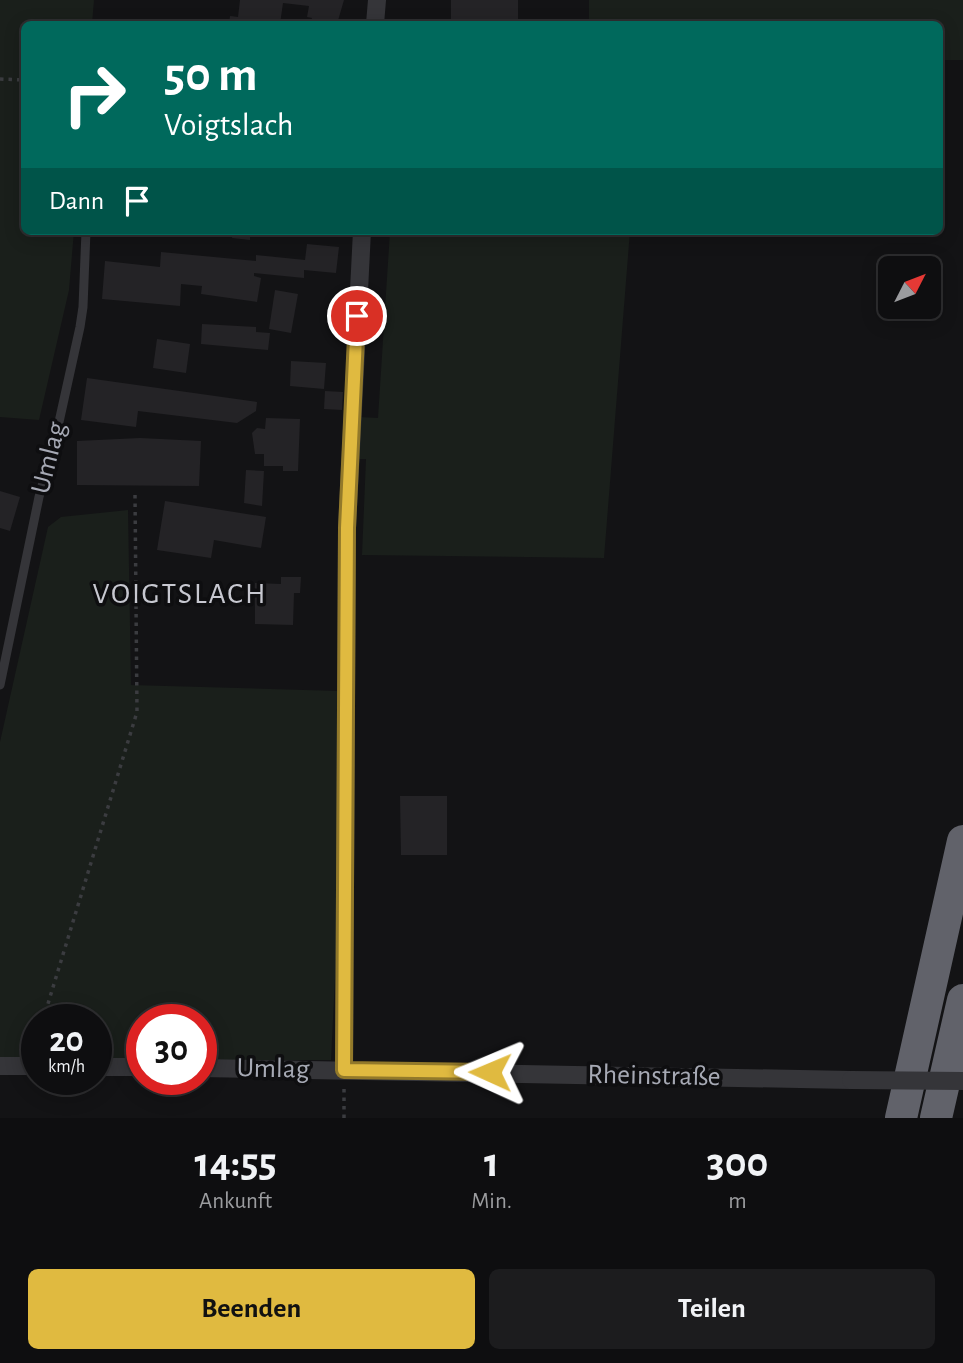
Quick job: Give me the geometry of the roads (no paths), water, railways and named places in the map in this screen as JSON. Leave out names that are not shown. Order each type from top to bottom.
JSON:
[{"type":"highway","points":[[901,1118],[963,841]]},
{"type":"highway","points":[[936,1118],[963,1000]]},
{"type":"street","points":[[376,21],[377,0]]},
{"type":"street","points":[[344,1070],[347,528],[362,235]]},
{"type":"street","points":[[0,1066],[21,1066]]},
{"type":"street","name":"Umlag","points":[[217,1068],[344,1070]]},
{"type":"street","name":"Rheinstraße","points":[[344,1070],[963,1081]]},
{"type":"lane","name":"Umlag","points":[[0,685],[39,497],[80,327],[86,235]]},
{"type":"district","name":"VOIGTSLACH","points":[[180,594]]}]
